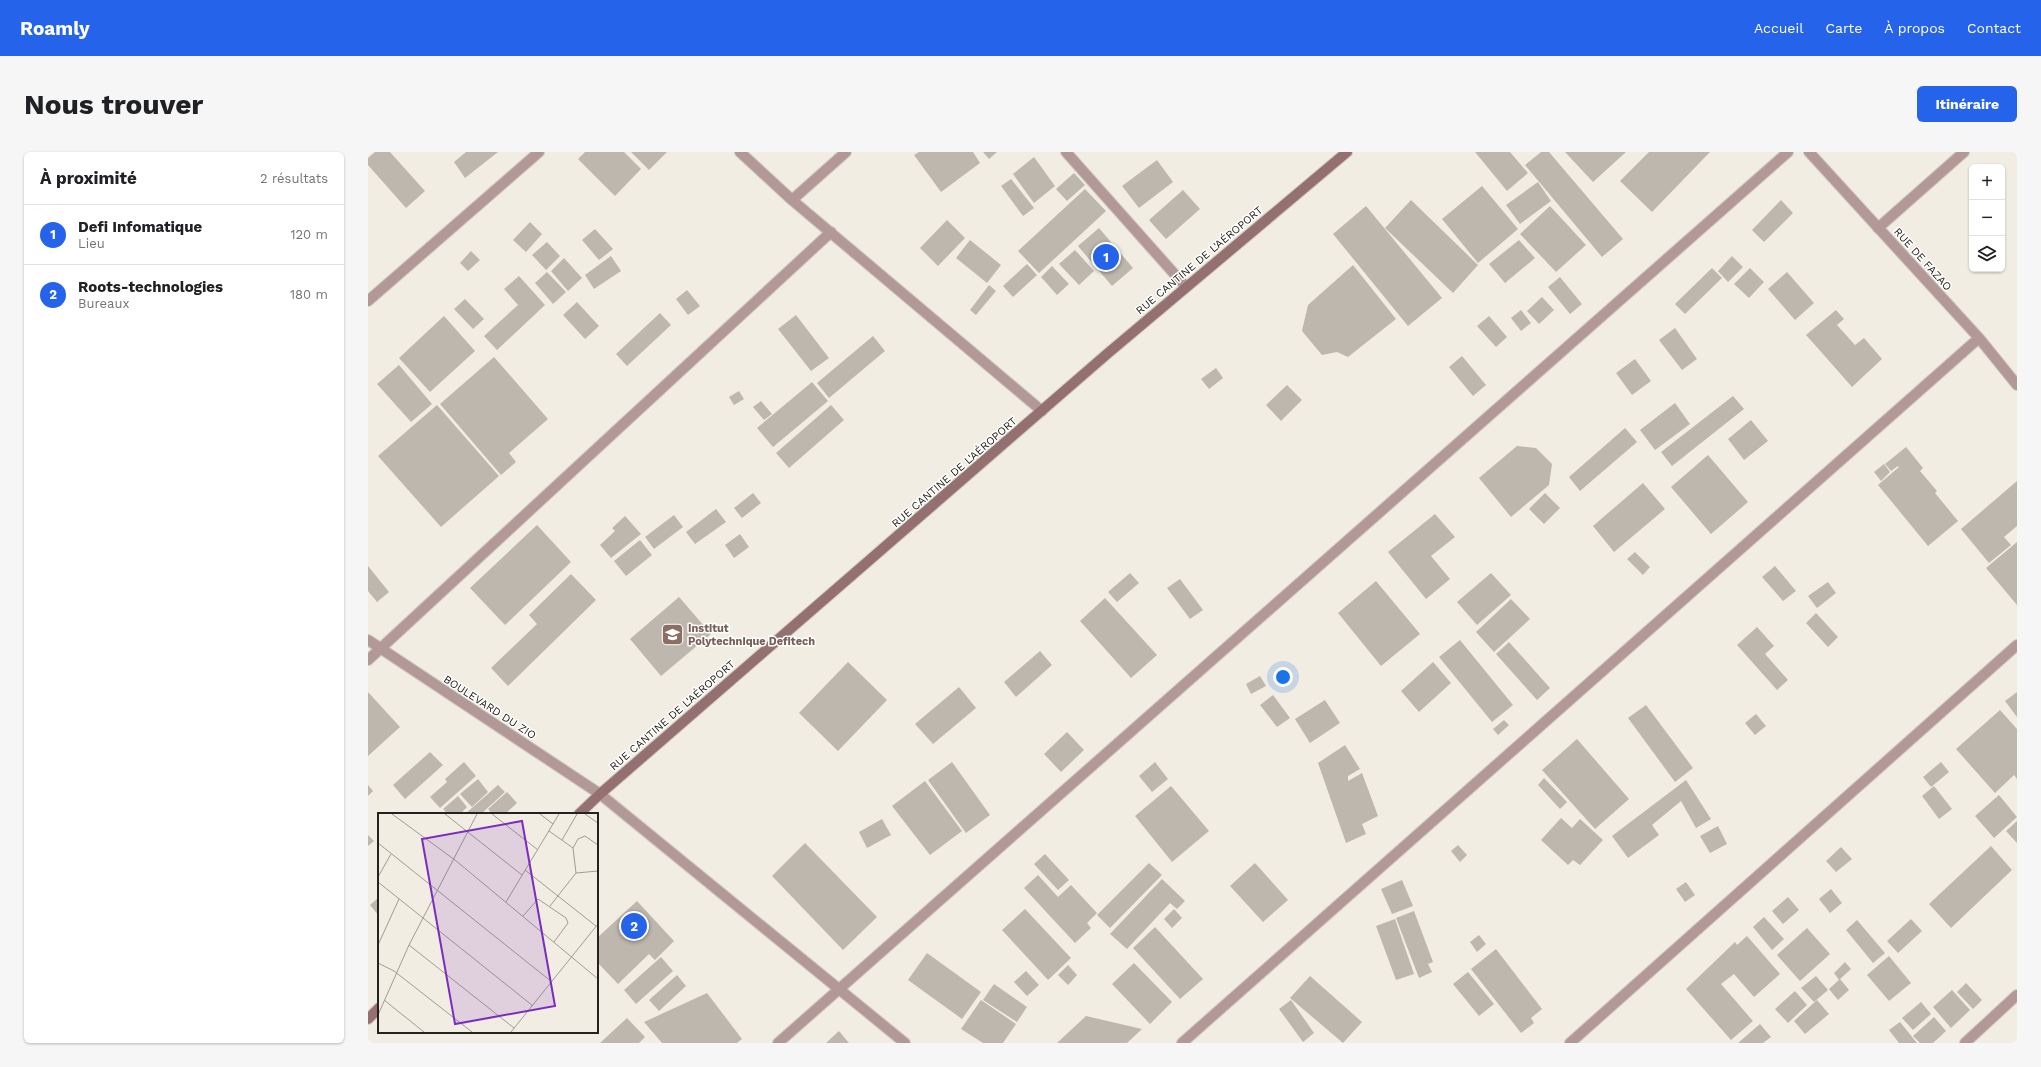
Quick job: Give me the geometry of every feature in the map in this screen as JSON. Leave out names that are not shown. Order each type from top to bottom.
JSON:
[{"type":"main road","name":"RUE CANTINE DE L'AÉROPORT","points":[[580,813],[600,794],[1042,411],[1186,287],[1347,152]]},
{"type":"main road","points":[[368,1019],[378,1009]]},
{"type":"street","points":[[368,300],[539,152]]},
{"type":"street","points":[[740,152],[792,200],[1042,411]]},
{"type":"street","points":[[792,200],[846,152]]},
{"type":"street","points":[[1066,152],[1186,287]]},
{"type":"street","points":[[778,1043],[1788,152]]},
{"type":"street","name":"RUE DE FAZAO","points":[[1809,152],[1979,338],[2017,384]]},
{"type":"street","points":[[1878,228],[1964,152]]},
{"type":"street","points":[[368,660],[381,650],[831,232]]},
{"type":"street","points":[[1182,1043],[1979,338]]},
{"type":"street","name":"BOULEVARD DU ZIO","points":[[368,640],[600,794],[838,990],[905,1043]]},
{"type":"street","points":[[1570,1043],[2017,645]]},
{"type":"street","points":[[1965,1043],[2017,996]]},
{"type":"building","points":[[375,152],[390,152],[425,191],[406,208],[368,165],[368,158]]},
{"type":"building","points":[[466,152],[498,152],[465,178],[454,162]]},
{"type":"building","points":[[585,152],[624,152],[641,169],[615,196],[578,159]]},
{"type":"building","points":[[631,152],[667,152],[649,170]]},
{"type":"building","points":[[919,152],[973,152],[980,163],[941,192],[914,155]]},
{"type":"building","points":[[983,152],[997,152],[989,159]]},
{"type":"building","points":[[1475,152],[1510,152],[1528,173],[1507,191]]},
{"type":"building","points":[[1541,152],[1549,152],[1623,239],[1602,257],[1525,165]]},
{"type":"building","points":[[1565,152],[1626,152],[1593,182]]},
{"type":"building","points":[[1649,152],[1710,152],[1652,212],[1620,181]]},
{"type":"building","points":[[1034,157],[1055,186],[1034,203],[1013,174]]},
{"type":"building","points":[[1157,160],[1173,182],[1139,208],[1122,186]]},
{"type":"building","points":[[1074,173],[1085,185],[1067,201],[1056,189]]},
{"type":"building","points":[[1011,179],[1034,208],[1023,216],[1001,186]]},
{"type":"building","points":[[1538,182],[1551,201],[1520,224],[1506,205]]},
{"type":"building","points":[[1482,186],[1518,229],[1478,263],[1442,219]]},
{"type":"building","points":[[1085,189],[1106,211],[1039,273],[1018,251]]},
{"type":"building","points":[[1183,190],[1200,209],[1166,239],[1149,220]]},
{"type":"building","points":[[1411,200],[1478,265],[1453,293],[1385,228]]},
{"type":"building","points":[[1781,200],[1793,213],[1764,242],[1752,230]]},
{"type":"building","points":[[1366,206],[1442,298],[1408,326],[1333,234]]},
{"type":"building","points":[[1550,206],[1586,245],[1556,272],[1520,234]]},
{"type":"building","points":[[947,220],[965,238],[938,266],[920,248]]},
{"type":"building","points":[[530,222],[542,234],[526,252],[513,240]]},
{"type":"building","points":[[1099,228],[1133,268],[1112,286],[1078,246]]},
{"type":"building","points":[[595,229],[613,249],[599,260],[582,240]]},
{"type":"building","points":[[970,240],[1001,265],[987,283],[956,258]]},
{"type":"building","points":[[1519,240],[1535,258],[1505,283],[1489,264]]},
{"type":"building","points":[[547,242],[560,256],[546,270],[532,255]]},
{"type":"building","points":[[1075,250],[1094,271],[1079,285],[1059,264]]},
{"type":"building","points":[[471,251],[480,260],[468,271],[460,263]]},
{"type":"building","points":[[611,256],[621,271],[594,289],[585,275]]},
{"type":"building","points":[[1732,256],[1743,267],[1728,282],[1718,271]]},
{"type":"building","points":[[564,258],[582,278],[568,291],[551,271]]},
{"type":"building","points":[[1027,264],[1037,275],[1013,297],[1003,286]]},
{"type":"building","points":[[1353,265],[1396,319],[1348,357],[1337,352],[1322,355],[1302,331],[1308,305]]},
{"type":"building","points":[[1052,266],[1069,284],[1057,295],[1041,277]]},
{"type":"building","points":[[1712,268],[1722,278],[1685,314],[1675,304]]},
{"type":"building","points":[[1750,268],[1764,282],[1749,298],[1734,284]]},
{"type":"building","points":[[547,272],[566,292],[553,304],[535,283]]},
{"type":"building","points":[[1787,272],[1814,303],[1795,320],[1768,289]]},
{"type":"building","points":[[519,276],[545,305],[497,350],[484,336],[518,305],[504,289]]},
{"type":"building","points":[[1560,277],[1582,304],[1570,314],[1548,287]]},
{"type":"building","points":[[989,285],[996,291],[976,315],[970,310]]},
{"type":"building","points":[[687,290],[700,306],[688,315],[676,299]]},
{"type":"building","points":[[1542,297],[1554,310],[1539,324],[1527,311]]},
{"type":"building","points":[[465,299],[484,319],[473,329],[454,309]]},
{"type":"building","points":[[577,302],[599,326],[585,339],[563,315]]},
{"type":"building","points":[[1521,310],[1531,323],[1521,331],[1511,318]]},
{"type":"building","points":[[1836,310],[1844,319],[1837,325],[1855,345],[1864,338],[1882,359],[1852,387],[1806,335]]},
{"type":"building","points":[[660,313],[671,325],[627,366],[616,354]]},
{"type":"building","points":[[796,315],[829,358],[811,371],[778,329]]},
{"type":"building","points":[[444,316],[475,351],[430,392],[399,358]]},
{"type":"building","points":[[1489,316],[1507,337],[1496,347],[1477,326]]},
{"type":"building","points":[[1675,328],[1697,359],[1682,370],[1659,340]]},
{"type":"building","points":[[873,336],[885,351],[829,398],[817,383]]},
{"type":"building","points":[[1462,356],[1486,385],[1473,396],[1449,367]]},
{"type":"building","points":[[494,357],[548,419],[509,453],[516,462],[501,475],[440,404]]},
{"type":"building","points":[[1635,359],[1651,381],[1632,395],[1616,373]]},
{"type":"building","points":[[399,365],[432,404],[411,422],[377,384]]},
{"type":"building","points":[[1216,368],[1223,378],[1209,389],[1201,379]]},
{"type":"building","points":[[812,382],[828,401],[773,447],[757,428]]},
{"type":"building","points":[[1287,385],[1302,400],[1281,421],[1266,405]]},
{"type":"building","points":[[739,391],[744,399],[734,405],[729,397]]},
{"type":"building","points":[[1733,396],[1744,409],[1672,466],[1661,452]]},
{"type":"building","points":[[761,401],[772,414],[764,420],[753,407]]},
{"type":"building","points":[[1675,403],[1690,424],[1655,450],[1640,430]]},
{"type":"building","points":[[437,405],[499,476],[441,527],[378,456]]},
{"type":"building","points":[[831,405],[844,420],[789,468],[776,453]]},
{"type":"building","points":[[1751,420],[1768,441],[1744,460],[1728,439]]},
{"type":"building","points":[[1625,428],[1637,442],[1580,491],[1569,477]]},
{"type":"building","points":[[1517,446],[1536,448],[1552,464],[1549,485],[1511,517],[1479,478]]},
{"type":"building","points":[[1906,447],[1923,468],[1920,471],[1937,491],[1935,493],[1958,521],[1928,546],[1878,485],[1899,467],[1898,466],[1891,471],[1885,464]]},
{"type":"building","points":[[1708,455],[1748,502],[1711,534],[1671,487]]},
{"type":"building","points":[[1884,464],[1890,472],[1881,481],[1874,472]]},
{"type":"building","points":[[2017,481],[2017,526],[2004,537],[2011,545],[1989,563],[1961,529]]},
{"type":"building","points":[[1643,483],[1665,509],[1614,552],[1593,526]]},
{"type":"building","points":[[753,493],[761,503],[742,518],[734,508]]},
{"type":"building","points":[[1545,493],[1560,508],[1544,524],[1529,509]]},
{"type":"building","points":[[716,509],[726,522],[695,544],[686,532]]},
{"type":"building","points":[[1435,514],[1455,537],[1431,556],[1450,579],[1426,599],[1388,552]]},
{"type":"building","points":[[674,515],[683,527],[654,549],[645,537]]},
{"type":"building","points":[[625,516],[641,534],[611,558],[600,545],[615,531],[612,528]]},
{"type":"building","points":[[537,525],[571,562],[505,625],[470,588]]},
{"type":"building","points":[[740,534],[749,547],[734,558],[725,545]]},
{"type":"building","points":[[640,540],[652,555],[626,576],[614,561]]},
{"type":"building","points":[[2017,542],[2017,605],[1986,568]]},
{"type":"building","points":[[1635,552],[1650,567],[1643,575],[1627,559]]},
{"type":"building","points":[[368,566],[389,592],[377,602],[368,591]]},
{"type":"building","points":[[1775,566],[1796,591],[1783,601],[1762,577]]},
{"type":"building","points":[[1130,573],[1139,583],[1117,602],[1108,592]]},
{"type":"building","points":[[1491,573],[1511,595],[1477,625],[1457,602]]},
{"type":"building","points":[[571,574],[596,600],[508,686],[491,668],[537,624],[529,615]]},
{"type":"building","points":[[1180,579],[1203,610],[1190,619],[1167,588]]},
{"type":"building","points":[[1376,581],[1420,634],[1381,666],[1338,613]]},
{"type":"building","points":[[1828,582],[1836,593],[1817,608],[1808,596]]},
{"type":"building","points":[[679,597],[711,634],[661,676],[630,639]]},
{"type":"building","points":[[1105,598],[1157,655],[1131,678],[1080,621]]},
{"type":"building","points":[[1511,599],[1530,619],[1494,652],[1476,632]]},
{"type":"building","points":[[1816,613],[1838,637],[1828,647],[1806,623]]},
{"type":"building","points":[[1757,627],[1774,646],[1765,654],[1788,680],[1777,690],[1737,645]]},
{"type":"building","points":[[1460,640],[1513,705],[1492,722],[1439,657]]},
{"type":"building","points":[[1509,642],[1550,688],[1537,700],[1496,654]]},
{"type":"building","points":[[1040,651],[1052,665],[1016,697],[1004,682]]},
{"type":"building","points":[[848,662],[887,700],[838,751],[799,713]]},
{"type":"building","points":[[1433,662],[1451,683],[1419,712],[1401,691]]},
{"type":"building","points":[[1260,676],[1266,686],[1251,694],[1246,684]]},
{"type":"building","points":[[959,687],[976,708],[933,744],[915,724]]},
{"type":"building","points":[[368,692],[400,727],[368,756]]},
{"type":"building","points":[[2017,692],[2017,717],[2005,701]]},
{"type":"building","points":[[1273,695],[1290,718],[1277,727],[1260,705]]},
{"type":"building","points":[[1325,700],[1340,723],[1310,743],[1295,719]]},
{"type":"building","points":[[1646,705],[1693,768],[1675,782],[1628,718]]},
{"type":"building","points":[[2000,710],[2017,729],[2017,779],[2014,775],[1995,793],[1956,749]]},
{"type":"building","points":[[1756,714],[1766,726],[1755,735],[1745,723]]},
{"type":"building","points":[[1504,720],[1509,725],[1498,735],[1493,729]]},
{"type":"building","points":[[1067,732],[1084,750],[1061,772],[1044,754]]},
{"type":"building","points":[[1577,739],[1629,799],[1595,829],[1542,770]]},
{"type":"building","points":[[1345,745],[1360,769],[1348,776],[1348,781],[1362,773],[1378,816],[1362,824],[1366,834],[1346,843],[1318,763]]},
{"type":"building","points":[[430,752],[443,765],[405,799],[393,785]]},
{"type":"building","points":[[464,762],[476,776],[440,808],[430,797],[447,782],[445,779]]},
{"type":"building","points":[[952,762],[990,815],[966,833],[928,780]]},
{"type":"building","points":[[1155,762],[1168,779],[1152,792],[1139,776]]},
{"type":"building","points":[[1941,762],[1949,772],[1931,787],[1923,777]]},
{"type":"building","points":[[1544,778],[1567,802],[1560,809],[1538,785]]},
{"type":"building","points":[[478,779],[488,792],[472,807],[460,794]]},
{"type":"building","points":[[1686,780],[1711,819],[1696,828],[1681,801],[1652,825],[1659,835],[1628,858],[1612,836]]},
{"type":"building","points":[[925,781],[962,831],[930,855],[892,806]]},
{"type":"building","points":[[368,785],[373,791],[368,796]]},
{"type":"building","points":[[498,785],[505,792],[482,813],[466,813]]},
{"type":"building","points":[[1171,786],[1209,831],[1172,862],[1135,816]]},
{"type":"building","points":[[1934,786],[1952,809],[1939,819],[1922,796]]},
{"type":"building","points":[[507,792],[517,803],[506,813],[491,813],[488,809]]},
{"type":"building","points":[[1999,795],[2017,817],[1994,838],[1975,816]]},
{"type":"building","points":[[458,796],[467,807],[461,813],[447,813],[443,809]]},
{"type":"building","points":[[1561,818],[1572,828],[1580,819],[1603,840],[1580,865],[1573,860],[1568,865],[1541,840]]},
{"type":"building","points":[[882,819],[891,835],[867,848],[859,832]]},
{"type":"building","points":[[2017,821],[2017,843],[2006,831]]},
{"type":"building","points":[[1718,826],[1727,844],[1710,853],[1700,836]]},
{"type":"building","points":[[368,835],[374,841],[368,846]]},
{"type":"building","points":[[805,843],[877,917],[843,950],[772,876]]},
{"type":"building","points":[[1458,845],[1467,855],[1460,862],[1451,851]]},
{"type":"building","points":[[1991,846],[2012,870],[1951,928],[1929,904]]},
{"type":"building","points":[[1841,847],[1852,859],[1836,872],[1826,861]]},
{"type":"building","points":[[1045,854],[1069,880],[1058,890],[1034,864]]},
{"type":"building","points":[[1149,863],[1162,875],[1110,928],[1097,915]]},
{"type":"building","points":[[1255,863],[1288,900],[1263,922],[1230,886]]},
{"type":"building","points":[[1038,875],[1058,897],[1071,885],[1097,913],[1087,923],[1091,928],[1075,943],[1024,888]]},
{"type":"building","points":[[1162,879],[1185,901],[1177,909],[1170,903],[1127,949],[1110,934]]},
{"type":"building","points":[[1402,880],[1413,906],[1392,914],[1381,889]]},
{"type":"building","points":[[1686,882],[1695,895],[1685,902],[1676,889]]},
{"type":"building","points":[[1831,889],[1842,903],[1830,913],[1819,899]]},
{"type":"building","points":[[1788,897],[1799,910],[1783,924],[1772,911]]},
{"type":"building","points":[[378,898],[378,915],[370,905]]},
{"type":"building","points":[[637,901],[674,941],[655,960],[649,954],[618,984],[598,963],[598,937]]},
{"type":"building","points":[[1025,909],[1071,958],[1048,980],[1002,930]]},
{"type":"building","points":[[1174,909],[1182,918],[1172,928],[1164,919]]},
{"type":"building","points":[[1414,911],[1433,962],[1428,964],[1432,972],[1419,978],[1396,918]]},
{"type":"building","points":[[1764,917],[1784,939],[1772,950],[1753,927]]},
{"type":"building","points":[[1395,919],[1414,974],[1396,980],[1376,926]]},
{"type":"building","points":[[1911,919],[1922,931],[1898,953],[1887,941]]},
{"type":"building","points":[[1857,920],[1885,953],[1873,963],[1846,930]]},
{"type":"building","points":[[1155,927],[1203,979],[1180,999],[1133,948]]},
{"type":"building","points":[[1807,928],[1830,954],[1800,981],[1777,955]]},
{"type":"building","points":[[1479,935],[1486,944],[1477,952],[1470,942]]},
{"type":"building","points":[[1747,936],[1780,974],[1754,997],[1734,974],[1721,984],[1753,1021],[1731,1040],[1686,989],[1735,942],[1737,945]]},
{"type":"building","points":[[1496,949],[1542,1009],[1531,1018],[1534,1023],[1521,1033],[1471,969]]},
{"type":"building","points":[[927,953],[981,992],[962,1019],[908,980]]},
{"type":"building","points":[[1889,956],[1911,983],[1889,1001],[1867,975]]},
{"type":"building","points":[[661,957],[673,971],[636,1004],[624,990]]},
{"type":"building","points":[[1845,962],[1851,969],[1839,980],[1834,973]]},
{"type":"building","points":[[1134,963],[1172,1002],[1150,1024],[1112,984]]},
{"type":"building","points":[[1068,965],[1077,975],[1068,985],[1058,975]]},
{"type":"building","points":[[1026,971],[1039,985],[1027,996],[1014,982]]},
{"type":"building","points":[[1468,972],[1494,1004],[1479,1016],[1453,984]]},
{"type":"building","points":[[677,975],[686,986],[659,1011],[649,1000]]},
{"type":"building","points":[[1310,976],[1362,1022],[1343,1043],[1290,998]]},
{"type":"building","points":[[1816,976],[1828,990],[1814,1002],[1801,988]]},
{"type":"building","points":[[1840,979],[1849,990],[1838,1000],[1829,989]]},
{"type":"building","points":[[1966,983],[1982,1000],[1973,1009],[1957,992]]},
{"type":"building","points":[[994,984],[1027,1007],[1017,1022],[983,1000]]},
{"type":"building","points":[[1952,990],[1970,1010],[1951,1028],[1933,1007]]},
{"type":"building","points":[[1795,991],[1807,1005],[1788,1023],[1775,1009]]},
{"type":"building","points":[[707,993],[742,1039],[737,1043],[662,1043],[644,1022]]},
{"type":"building","points":[[981,1000],[1016,1024],[1003,1043],[983,1043],[961,1029]]},
{"type":"building","points":[[1291,1000],[1314,1033],[1303,1042],[1279,1009]]},
{"type":"building","points":[[1817,1000],[1829,1014],[1805,1034],[1794,1021]]},
{"type":"building","points":[[1921,1002],[1931,1014],[1913,1030],[1902,1018]]},
{"type":"building","points":[[1086,1016],[1142,1029],[1127,1043],[1057,1043]]},
{"type":"building","points":[[1934,1017],[1946,1031],[1933,1043],[1920,1043],[1913,1036]]},
{"type":"building","points":[[627,1018],[645,1037],[639,1043],[600,1043]]},
{"type":"building","points":[[1900,1022],[1917,1043],[1899,1043],[1889,1030]]},
{"type":"building","points":[[1760,1024],[1771,1037],[1763,1043],[1738,1043]]},
{"type":"building","points":[[839,1031],[849,1043],[826,1043]]},
{"type":"place","name":"Defi Infomatique","points":[[1106,257]]},
{"type":"place","name":"Institut Polytechnique Defitech","points":[[673,634]]},
{"type":"place","name":"Roots-technologies","points":[[634,926]]}]
